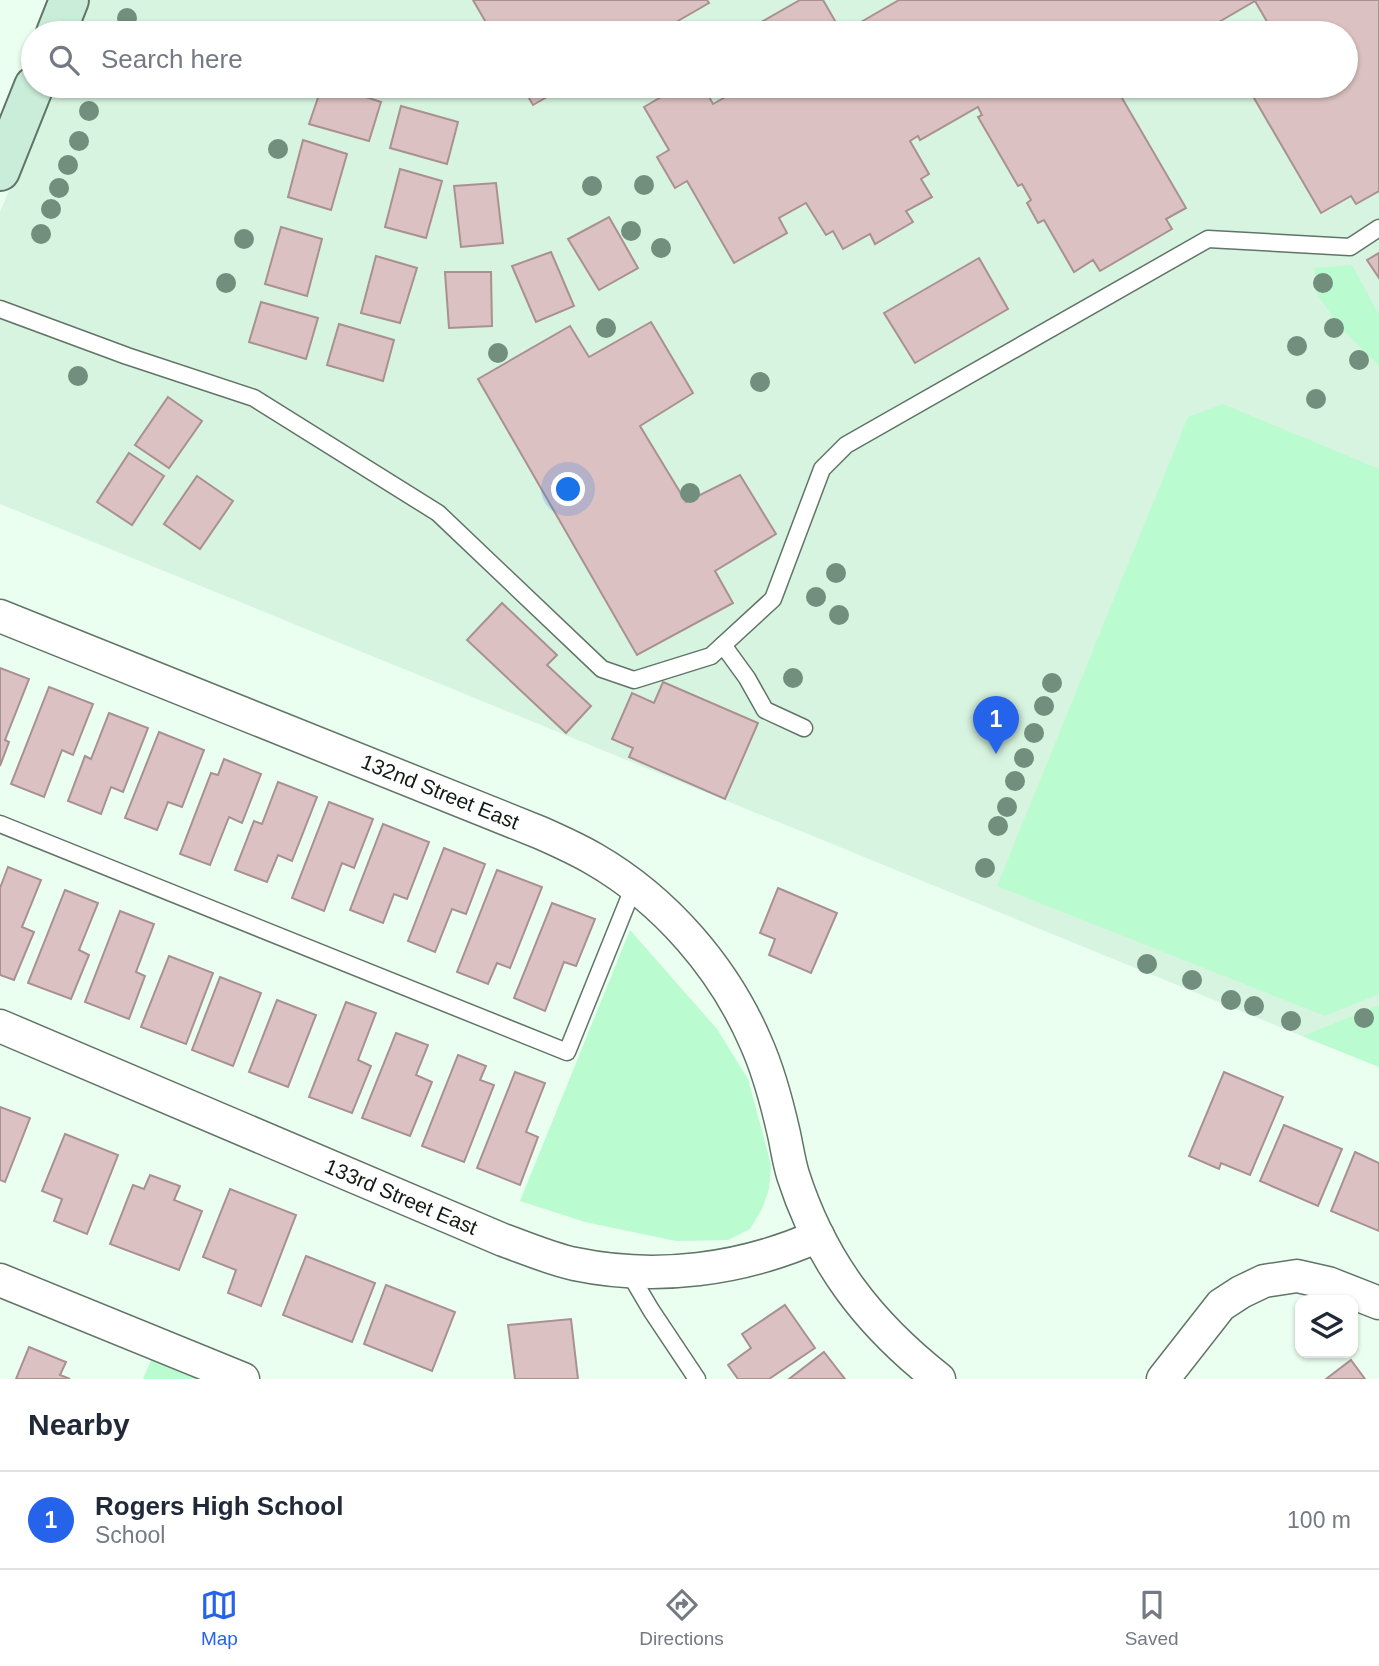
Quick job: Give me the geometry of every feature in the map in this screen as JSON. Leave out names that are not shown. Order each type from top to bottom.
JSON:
[{"type":"street","points":[[61,21],[69,0]]},
{"type":"street","points":[[0,171],[29,98]]},
{"type":"street","name":"132nd Street East","points":[[0,616],[541,833],[594,859],[634,886],[691,939],[730,993],[756,1043],[775,1096],[793,1175],[818,1237],[844,1282],[876,1322],[909,1356],[939,1379]]},
{"type":"street","name":"133rd Street East","points":[[0,1026],[503,1240],[574,1264],[628,1271],[676,1272],[741,1263],[818,1237]]},
{"type":"street","points":[[1163,1379],[1221,1305],[1265,1281],[1297,1276],[1328,1283],[1379,1303]]},
{"type":"street","points":[[0,1280],[243,1379]]},
{"type":"lane","points":[[0,309],[127,356],[254,398],[438,513],[602,669],[634,680],[711,656],[773,599],[822,469],[846,444],[1208,239],[1350,247],[1379,228]]},
{"type":"lane","points":[[723,645],[747,678],[765,710],[804,728]]},
{"type":"lane","points":[[0,824],[567,1052],[634,886]]},
{"type":"lane","points":[[628,1271],[697,1379]]},
{"type":"shaded area","points":[[88,0],[1379,0],[1379,1005],[1302,1036],[0,504],[0,212],[48,98],[1358,98],[1358,21],[79,21]]},
{"type":"green space","points":[[1352,265],[1379,315],[1379,366],[1343,330],[1318,296],[1314,268]]},
{"type":"green space","points":[[1223,404],[1379,469],[1379,994],[1325,1016],[997,886],[1188,417]]},
{"type":"green space","points":[[630,930],[717,1029],[748,1079],[771,1165],[769,1189],[762,1209],[750,1229],[728,1240],[676,1241],[585,1222],[520,1201]]},
{"type":"green space","points":[[1379,1005],[1379,1067],[1302,1036]]},
{"type":"green space","points":[[154,1353],[220,1379],[143,1379]]},
{"type":"building","points":[[473,0],[707,0],[709,3],[678,21],[485,21]]},
{"type":"building","points":[[800,0],[823,0],[835,21],[763,21]]},
{"type":"building","points":[[899,0],[1379,0],[1379,191],[1356,204],[1351,196],[1321,213],[1254,98],[1358,98],[1358,21],[1267,21],[1255,1],[1221,21],[863,21]]},
{"type":"building","points":[[318,98],[369,98],[381,102],[369,141],[309,124]]},
{"type":"building","points":[[529,98],[545,98],[533,105]]},
{"type":"building","points":[[659,98],[710,98],[713,104],[724,98],[1122,98],[1186,208],[1166,219],[1172,229],[1100,271],[1093,260],[1074,272],[1044,220],[1038,223],[1027,203],[1031,200],[1022,184],[1018,186],[978,117],[982,115],[978,107],[920,140],[918,136],[910,141],[929,174],[921,179],[932,197],[906,211],[913,222],[875,244],[870,234],[843,249],[833,231],[826,235],[806,203],[779,218],[787,233],[734,263],[687,181],[675,188],[657,157],[669,150],[644,107]]},
{"type":"building","points":[[401,106],[458,122],[447,164],[390,148]]},
{"type":"building","points":[[303,140],[347,154],[331,210],[288,197]]},
{"type":"building","points":[[400,169],[442,181],[426,238],[385,227]]},
{"type":"building","points":[[496,183],[503,243],[461,247],[454,186]]},
{"type":"building","points":[[609,217],[638,268],[599,290],[568,239]]},
{"type":"building","points":[[281,227],[322,239],[307,296],[265,284]]},
{"type":"building","points":[[551,252],[574,306],[536,322],[512,266]]},
{"type":"building","points":[[1379,253],[1379,278],[1367,260]]},
{"type":"building","points":[[376,256],[417,268],[400,323],[361,313]]},
{"type":"building","points":[[979,258],[1008,309],[915,363],[884,313]]},
{"type":"building","points":[[445,272],[491,272],[492,326],[449,328]]},
{"type":"building","points":[[261,302],[318,318],[306,359],[249,342]]},
{"type":"building","points":[[651,322],[693,393],[640,426],[686,502],[740,475],[776,534],[715,571],[733,603],[637,655],[478,379],[570,326],[589,357]]},
{"type":"building","points":[[339,324],[394,340],[383,381],[327,365]]},
{"type":"building","points":[[168,397],[202,421],[169,468],[135,445]]},
{"type":"building","points":[[129,453],[164,476],[132,525],[97,502]]},
{"type":"building","points":[[197,476],[233,501],[200,549],[164,524]]},
{"type":"building","points":[[502,603],[557,655],[547,665],[591,706],[566,733],[467,640]]},
{"type":"building","points":[[0,668],[29,679],[5,740],[9,742],[0,766]]},
{"type":"building","points":[[663,682],[758,723],[725,799],[629,757],[633,748],[612,739],[632,693],[654,703]]},
{"type":"building","points":[[49,687],[93,704],[73,755],[62,750],[44,797],[11,784]]},
{"type":"building","points":[[109,713],[148,728],[123,792],[111,787],[101,814],[68,801],[85,756],[91,759]]},
{"type":"building","points":[[159,732],[204,750],[182,807],[168,802],[157,830],[125,818]]},
{"type":"building","points":[[224,759],[261,774],[242,823],[229,817],[210,865],[180,854],[211,773],[218,775]]},
{"type":"building","points":[[278,782],[317,797],[292,861],[278,855],[267,882],[235,870],[254,821],[262,824]]},
{"type":"building","points":[[329,802],[373,819],[354,868],[342,863],[324,911],[292,898]]},
{"type":"building","points":[[383,824],[429,842],[407,899],[394,894],[383,923],[350,910]]},
{"type":"building","points":[[444,848],[485,864],[466,914],[452,909],[435,952],[408,941]]},
{"type":"building","points":[[8,867],[41,880],[22,927],[34,932],[14,980],[0,975],[0,888]]},
{"type":"building","points":[[497,870],[542,887],[510,968],[497,963],[488,984],[457,972]]},
{"type":"building","points":[[778,888],[837,913],[811,973],[769,955],[775,939],[760,933]]},
{"type":"building","points":[[65,890],[98,903],[79,950],[89,955],[71,999],[28,983]]},
{"type":"building","points":[[552,903],[595,919],[576,966],[564,962],[545,1011],[514,998]]},
{"type":"building","points":[[120,911],[154,924],[136,972],[145,976],[129,1019],[85,1002]]},
{"type":"building","points":[[169,956],[213,973],[186,1044],[141,1027]]},
{"type":"building","points":[[220,977],[261,993],[233,1066],[192,1050]]},
{"type":"building","points":[[277,1000],[316,1015],[288,1087],[249,1072]]},
{"type":"building","points":[[346,1002],[376,1013],[358,1060],[371,1066],[352,1113],[309,1097]]},
{"type":"building","points":[[396,1033],[428,1045],[416,1075],[432,1082],[410,1136],[362,1118]]},
{"type":"building","points":[[458,1055],[486,1066],[480,1080],[494,1085],[464,1162],[422,1146]]},
{"type":"building","points":[[515,1072],[545,1083],[526,1132],[538,1137],[520,1185],[477,1168]]},
{"type":"building","points":[[1224,1072],[1283,1097],[1250,1175],[1221,1163],[1219,1169],[1189,1156]]},
{"type":"building","points":[[0,1107],[30,1118],[5,1182],[0,1180]]},
{"type":"building","points":[[1284,1125],[1342,1149],[1318,1206],[1260,1181]]},
{"type":"building","points":[[65,1134],[118,1155],[87,1234],[54,1221],[62,1199],[42,1191]]},
{"type":"building","points":[[1355,1152],[1379,1163],[1379,1231],[1331,1211]]},
{"type":"building","points":[[150,1175],[180,1186],[174,1200],[202,1211],[179,1270],[110,1244],[133,1185],[144,1189]]},
{"type":"building","points":[[230,1189],[296,1215],[261,1306],[228,1293],[236,1270],[203,1257]]},
{"type":"building","points":[[306,1256],[375,1283],[352,1342],[283,1315]]},
{"type":"building","points":[[386,1285],[455,1312],[432,1371],[364,1344]]},
{"type":"building","points":[[785,1305],[815,1348],[769,1379],[738,1379],[728,1365],[751,1348],[742,1334]]},
{"type":"building","points":[[571,1319],[578,1379],[515,1379],[508,1325]]},
{"type":"building","points":[[29,1347],[66,1362],[60,1375],[70,1379],[16,1379]]},
{"type":"building","points":[[824,1352],[845,1379],[789,1379]]},
{"type":"building","points":[[1351,1360],[1365,1379],[1326,1379]]},
{"type":"place","name":"Rogers High School","points":[[996,754]]}]
